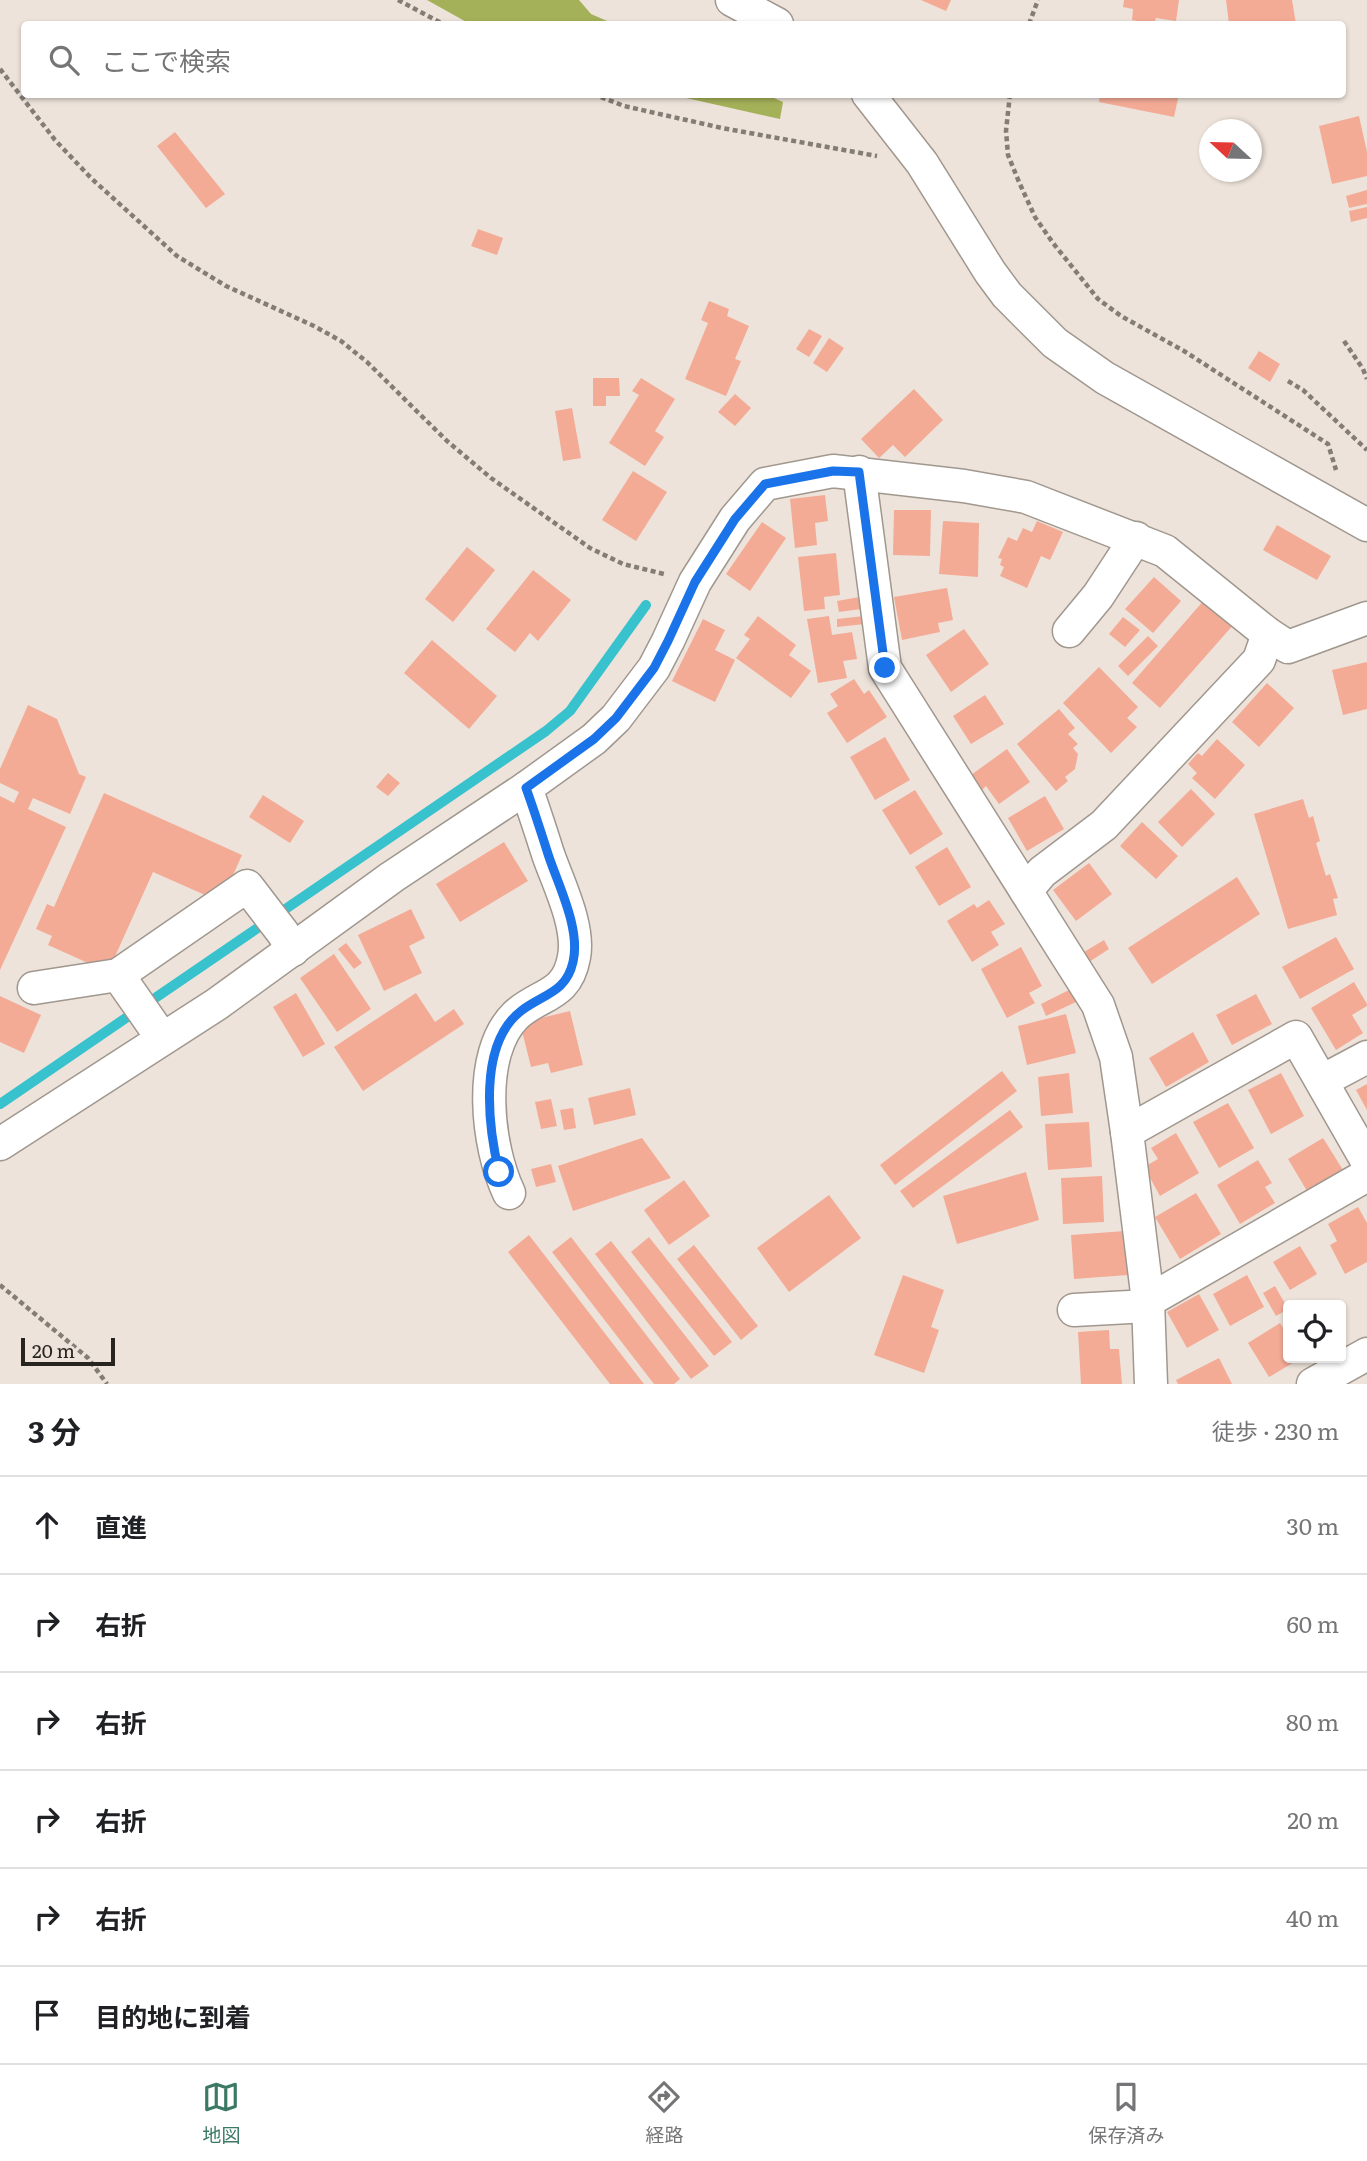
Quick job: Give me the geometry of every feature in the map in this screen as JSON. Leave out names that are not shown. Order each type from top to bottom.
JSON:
[{"type":"street","points":[[732,0],[771,21]]},
{"type":"street","points":[[871,98],[912,149],[1007,295],[1055,342],[1105,378],[1367,524]]},
{"type":"street","points":[[0,1144],[157,1031],[217,1004],[288,942],[392,877],[526,788],[594,739],[616,718],[654,668],[695,582],[735,519],[765,484],[833,471],[859,472],[1026,497],[1165,551],[1268,634],[1287,646],[1367,618]]},
{"type":"street","points":[[859,472],[885,668],[1098,1005],[1116,1057],[1128,1132],[1148,1304],[1152,1384]]},
{"type":"street","points":[[1069,631],[1098,596],[1136,538]]},
{"type":"street","points":[[1026,891],[1042,872],[1104,825],[1259,660],[1268,634]]},
{"type":"street","points":[[509,1193],[499,1172],[491,1126],[490,1078],[500,1036],[519,1012],[548,996],[566,979],[576,945],[558,879],[526,788]]},
{"type":"street","points":[[34,988],[124,983],[247,886],[288,942]]},
{"type":"street","points":[[124,983],[157,1031]]},
{"type":"street","points":[[1128,1132],[1296,1037],[1367,1161]]},
{"type":"street","points":[[1322,1082],[1367,1057]]},
{"type":"street","points":[[1073,1310],[1148,1304],[1367,1175]]},
{"type":"street","points":[[1313,1384],[1367,1354]]},
{"type":"path","points":[[398,0],[437,21]]},
{"type":"path","points":[[1030,21],[1038,0]]},
{"type":"path","points":[[0,69],[21,96]]},
{"type":"path","points":[[22,98],[73,159],[137,222],[177,256],[226,286],[341,341],[367,362],[447,441],[491,478],[590,548],[623,564],[695,582]]},
{"type":"path","points":[[604,98],[636,109],[722,128],[873,156],[912,149]]},
{"type":"path","points":[[1010,98],[1006,131],[1008,155],[1019,182],[1035,217],[1098,299],[1121,316],[1184,351],[1328,444],[1337,476]]},
{"type":"path","points":[[1344,341],[1367,379]]},
{"type":"path","points":[[1288,381],[1303,390],[1367,450]]},
{"type":"path","points":[[0,1285],[88,1357],[107,1384]]},
{"type":"green space","points":[[427,0],[579,0],[591,14],[607,21],[465,21]]},
{"type":"green space","points":[[686,98],[774,98],[783,102],[780,119]]},
{"type":"building","points":[[921,0],[951,0],[946,11]]},
{"type":"building","points":[[1124,0],[1179,0],[1176,21],[1156,18],[1155,21],[1132,20],[1133,9],[1123,7]]},
{"type":"building","points":[[1226,0],[1292,0],[1296,21],[1229,21]]},
{"type":"building","points":[[1100,98],[1178,98],[1174,117],[1099,102]]},
{"type":"building","points":[[1359,116],[1367,152],[1367,176],[1332,184],[1319,126]]},
{"type":"building","points":[[175,132],[225,194],[206,208],[157,146]]},
{"type":"building","points":[[1367,190],[1367,204],[1349,208],[1346,196]]},
{"type":"building","points":[[1367,207],[1367,218],[1351,222],[1349,211]]},
{"type":"building","points":[[478,229],[503,238],[497,255],[471,246]]},
{"type":"building","points":[[709,301],[729,309],[727,316],[749,326],[735,359],[741,361],[726,396],[685,379],[708,323],[701,320]]},
{"type":"building","points":[[809,329],[822,336],[809,357],[796,349]]},
{"type":"building","points":[[829,338],[844,348],[827,372],[813,363]]},
{"type":"building","points":[[1259,351],[1280,364],[1270,382],[1248,368]]},
{"type":"building","points":[[593,378],[619,378],[620,396],[606,396],[606,406],[593,406]]},
{"type":"building","points":[[641,378],[675,399],[655,431],[664,437],[645,466],[609,443],[639,395],[632,391]]},
{"type":"building","points":[[914,389],[943,420],[905,457],[893,445],[879,458],[861,439]]},
{"type":"building","points":[[735,394],[751,408],[735,426],[718,412]]},
{"type":"building","points":[[572,408],[581,458],[563,461],[555,411]]},
{"type":"building","points":[[633,471],[667,492],[636,541],[602,520]]},
{"type":"building","points":[[825,495],[828,521],[815,523],[817,545],[795,548],[790,499]]},
{"type":"building","points":[[894,510],[931,510],[930,556],[893,555]]},
{"type":"building","points":[[943,521],[979,523],[978,577],[939,574]]},
{"type":"building","points":[[1037,521],[1063,532],[1050,560],[1041,556],[1027,588],[1000,576],[1004,567],[1000,565],[1002,559],[998,558],[1008,537],[1017,541],[1023,528],[1032,532]]},
{"type":"building","points":[[762,522],[786,538],[750,591],[726,574]]},
{"type":"building","points":[[1277,525],[1331,556],[1317,580],[1263,550]]},
{"type":"building","points":[[467,547],[495,570],[453,622],[425,599]]},
{"type":"building","points":[[836,553],[840,595],[824,597],[825,609],[804,611],[798,557]]},
{"type":"building","points":[[533,570],[571,600],[538,641],[530,633],[515,652],[486,629]]},
{"type":"building","points":[[1154,577],[1181,601],[1153,633],[1125,609]]},
{"type":"building","points":[[947,588],[953,620],[938,623],[940,632],[902,640],[894,597]]},
{"type":"building","points":[[865,596],[868,608],[839,612],[837,601]]},
{"type":"building","points":[[1205,599],[1234,624],[1160,708],[1132,683]]},
{"type":"building","points":[[758,616],[796,645],[789,655],[811,671],[791,698],[736,658],[750,639],[744,635]]},
{"type":"building","points":[[829,616],[832,635],[852,632],[857,659],[843,661],[847,678],[818,683],[807,619]]},
{"type":"building","points":[[864,616],[865,624],[837,627],[837,619]]},
{"type":"building","points":[[1123,617],[1140,630],[1125,647],[1109,634]]},
{"type":"building","points":[[703,619],[725,630],[715,650],[735,660],[715,702],[672,681]]},
{"type":"building","points":[[964,629],[989,664],[951,692],[926,655]]},
{"type":"building","points":[[1148,636],[1158,646],[1128,676],[1118,666]]},
{"type":"building","points":[[432,640],[497,696],[469,729],[404,673]]},
{"type":"building","points":[[1367,662],[1367,709],[1343,715],[1332,670]]},
{"type":"building","points":[[1099,667],[1138,707],[1127,718],[1137,727],[1111,753],[1063,703]]},
{"type":"building","points":[[854,679],[864,694],[869,690],[887,717],[847,743],[827,713],[838,706],[830,694]]},
{"type":"building","points":[[1267,683],[1294,708],[1259,747],[1232,722]]},
{"type":"building","points":[[985,695],[1004,724],[971,744],[953,716]]},
{"type":"building","points":[[28,705],[57,719],[79,774],[86,777],[70,814],[33,798],[28,809],[66,827],[0,970],[0,796],[14,803],[19,792],[0,783],[0,769]]},
{"type":"building","points":[[1059,709],[1075,728],[1068,734],[1078,744],[1073,748],[1078,754],[1075,769],[1065,777],[1068,781],[1056,791],[1017,744]]},
{"type":"building","points":[[885,737],[910,780],[875,800],[850,757]]},
{"type":"building","points":[[1217,739],[1245,765],[1215,799],[1192,778],[1197,773],[1188,764],[1198,753],[1202,756]]},
{"type":"building","points":[[1007,749],[1030,782],[999,804],[986,786],[982,790],[971,775]]},
{"type":"building","points":[[388,773],[400,783],[388,796],[376,787]]},
{"type":"building","points":[[1191,789],[1215,814],[1182,847],[1158,822]]},
{"type":"building","points":[[915,790],[943,834],[910,855],[882,810]]},
{"type":"building","points":[[104,793],[242,855],[221,902],[153,872],[108,972],[48,945],[52,936],[36,929],[47,904],[54,907]]},
{"type":"building","points":[[263,795],[304,821],[290,843],[249,817]]},
{"type":"building","points":[[1045,796],[1064,829],[1027,851],[1008,818]]},
{"type":"building","points":[[1303,799],[1309,818],[1313,816],[1320,841],[1316,843],[1326,876],[1330,874],[1338,898],[1333,899],[1337,915],[1288,929],[1254,814]]},
{"type":"building","points":[[1142,822],[1178,856],[1156,879],[1120,846]]},
{"type":"building","points":[[504,842],[528,881],[460,922],[436,884]]},
{"type":"building","points":[[947,847],[971,887],[939,906],[915,867]]},
{"type":"building","points":[[1089,863],[1112,894],[1076,921],[1053,890]]},
{"type":"building","points":[[1237,877],[1260,914],[1152,984],[1128,948]]},
{"type":"building","points":[[989,900],[1005,924],[991,932],[999,945],[972,962],[947,921],[974,904],[977,908]]},
{"type":"building","points":[[411,909],[425,938],[409,946],[422,973],[384,991],[358,935]]},
{"type":"building","points":[[1336,937],[1354,969],[1300,999],[1282,967]]},
{"type":"building","points":[[1104,940],[1109,949],[1089,962],[1084,952]]},
{"type":"building","points":[[346,943],[362,963],[354,969],[338,949]]},
{"type":"building","points":[[1021,947],[1042,986],[1029,993],[1035,1003],[1007,1018],[981,969]]},
{"type":"building","points":[[334,954],[371,1009],[337,1032],[300,978]]},
{"type":"building","points":[[1354,982],[1367,1004],[1352,1015],[1363,1033],[1336,1050],[1311,1008]]},
{"type":"building","points":[[1071,989],[1076,1002],[1046,1016],[1041,1004]]},
{"type":"building","points":[[296,993],[325,1044],[303,1057],[273,1007]]},
{"type":"building","points":[[416,993],[435,1022],[454,1009],[464,1024],[363,1091],[334,1047]]},
{"type":"building","points":[[1256,994],[1272,1024],[1232,1045],[1216,1015]]},
{"type":"building","points":[[0,996],[41,1015],[24,1053],[0,1042]]},
{"type":"building","points":[[570,1011],[583,1065],[551,1073],[548,1063],[531,1067],[520,1023]]},
{"type":"building","points":[[1066,1014],[1076,1053],[1027,1065],[1018,1026]]},
{"type":"building","points":[[1193,1032],[1209,1062],[1166,1087],[1149,1058]]},
{"type":"building","points":[[1002,1071],[1017,1091],[895,1185],[880,1165]]},
{"type":"building","points":[[1069,1073],[1073,1113],[1041,1116],[1038,1077]]},
{"type":"building","points":[[1281,1073],[1304,1116],[1271,1134],[1248,1090]]},
{"type":"building","points":[[1367,1084],[1367,1110],[1356,1090]]},
{"type":"building","points":[[630,1088],[636,1115],[594,1125],[588,1098]]},
{"type":"building","points":[[551,1099],[557,1126],[541,1129],[535,1102]]},
{"type":"building","points":[[1228,1103],[1254,1148],[1219,1168],[1193,1122]]},
{"type":"building","points":[[573,1108],[576,1128],[564,1130],[560,1110]]},
{"type":"building","points":[[1010,1110],[1023,1127],[913,1208],[900,1191]]},
{"type":"building","points":[[1089,1122],[1092,1167],[1048,1170],[1045,1124]]},
{"type":"building","points":[[1176,1133],[1199,1173],[1160,1196],[1144,1167],[1158,1159],[1151,1148]]},
{"type":"building","points":[[642,1138],[671,1178],[573,1211],[558,1166]]},
{"type":"building","points":[[1323,1138],[1343,1170],[1307,1191],[1288,1159]]},
{"type":"building","points":[[1258,1160],[1272,1183],[1265,1187],[1275,1203],[1240,1224],[1217,1185]]},
{"type":"building","points":[[551,1164],[556,1182],[536,1187],[531,1169]]},
{"type":"building","points":[[1026,1172],[1039,1220],[957,1244],[943,1196]]},
{"type":"building","points":[[1102,1176],[1104,1222],[1063,1224],[1061,1178]]},
{"type":"building","points":[[684,1180],[710,1216],[669,1245],[644,1210]]},
{"type":"building","points":[[1196,1193],[1221,1234],[1180,1259],[1155,1217]]},
{"type":"building","points":[[829,1195],[861,1238],[789,1292],[757,1248]]},
{"type":"building","points":[[1358,1207],[1367,1223],[1367,1262],[1345,1274],[1330,1245],[1337,1241],[1328,1224]]},
{"type":"building","points":[[1125,1231],[1128,1275],[1074,1279],[1071,1235]]},
{"type":"building","points":[[529,1235],[644,1384],[610,1384],[508,1252]]},
{"type":"building","points":[[571,1237],[680,1379],[674,1384],[654,1384],[552,1252]]},
{"type":"building","points":[[649,1237],[732,1342],[714,1356],[631,1252]]},
{"type":"building","points":[[611,1241],[709,1366],[691,1379],[595,1254]]},
{"type":"building","points":[[694,1245],[758,1326],[741,1340],[677,1259]]},
{"type":"building","points":[[1300,1246],[1317,1274],[1290,1290],[1273,1262]]},
{"type":"building","points":[[903,1275],[944,1290],[931,1327],[939,1330],[924,1373],[874,1355]]},
{"type":"building","points":[[1247,1275],[1264,1307],[1230,1326],[1213,1294]]},
{"type":"building","points":[[1275,1286],[1283,1300],[1283,1312],[1276,1316],[1263,1293]]},
{"type":"building","points":[[1199,1294],[1219,1330],[1187,1348],[1167,1312]]},
{"type":"building","points":[[1280,1323],[1283,1328],[1283,1363],[1293,1363],[1269,1377],[1248,1343]]},
{"type":"building","points":[[1109,1330],[1110,1349],[1119,1349],[1122,1384],[1081,1384],[1078,1332]]},
{"type":"building","points":[[1219,1358],[1232,1384],[1178,1384],[1176,1380]]},
{"type":"waterway","points":[[0,1104],[546,731],[570,711],[646,605]]},
{"type":"route","points":[[499,1172],[491,1126],[490,1078],[500,1036],[519,1012],[548,996],[566,979],[572,968],[576,945],[558,879],[526,788],[594,739],[616,718],[654,668],[695,582],[735,519],[765,484],[833,471],[859,472],[885,668]]}]
